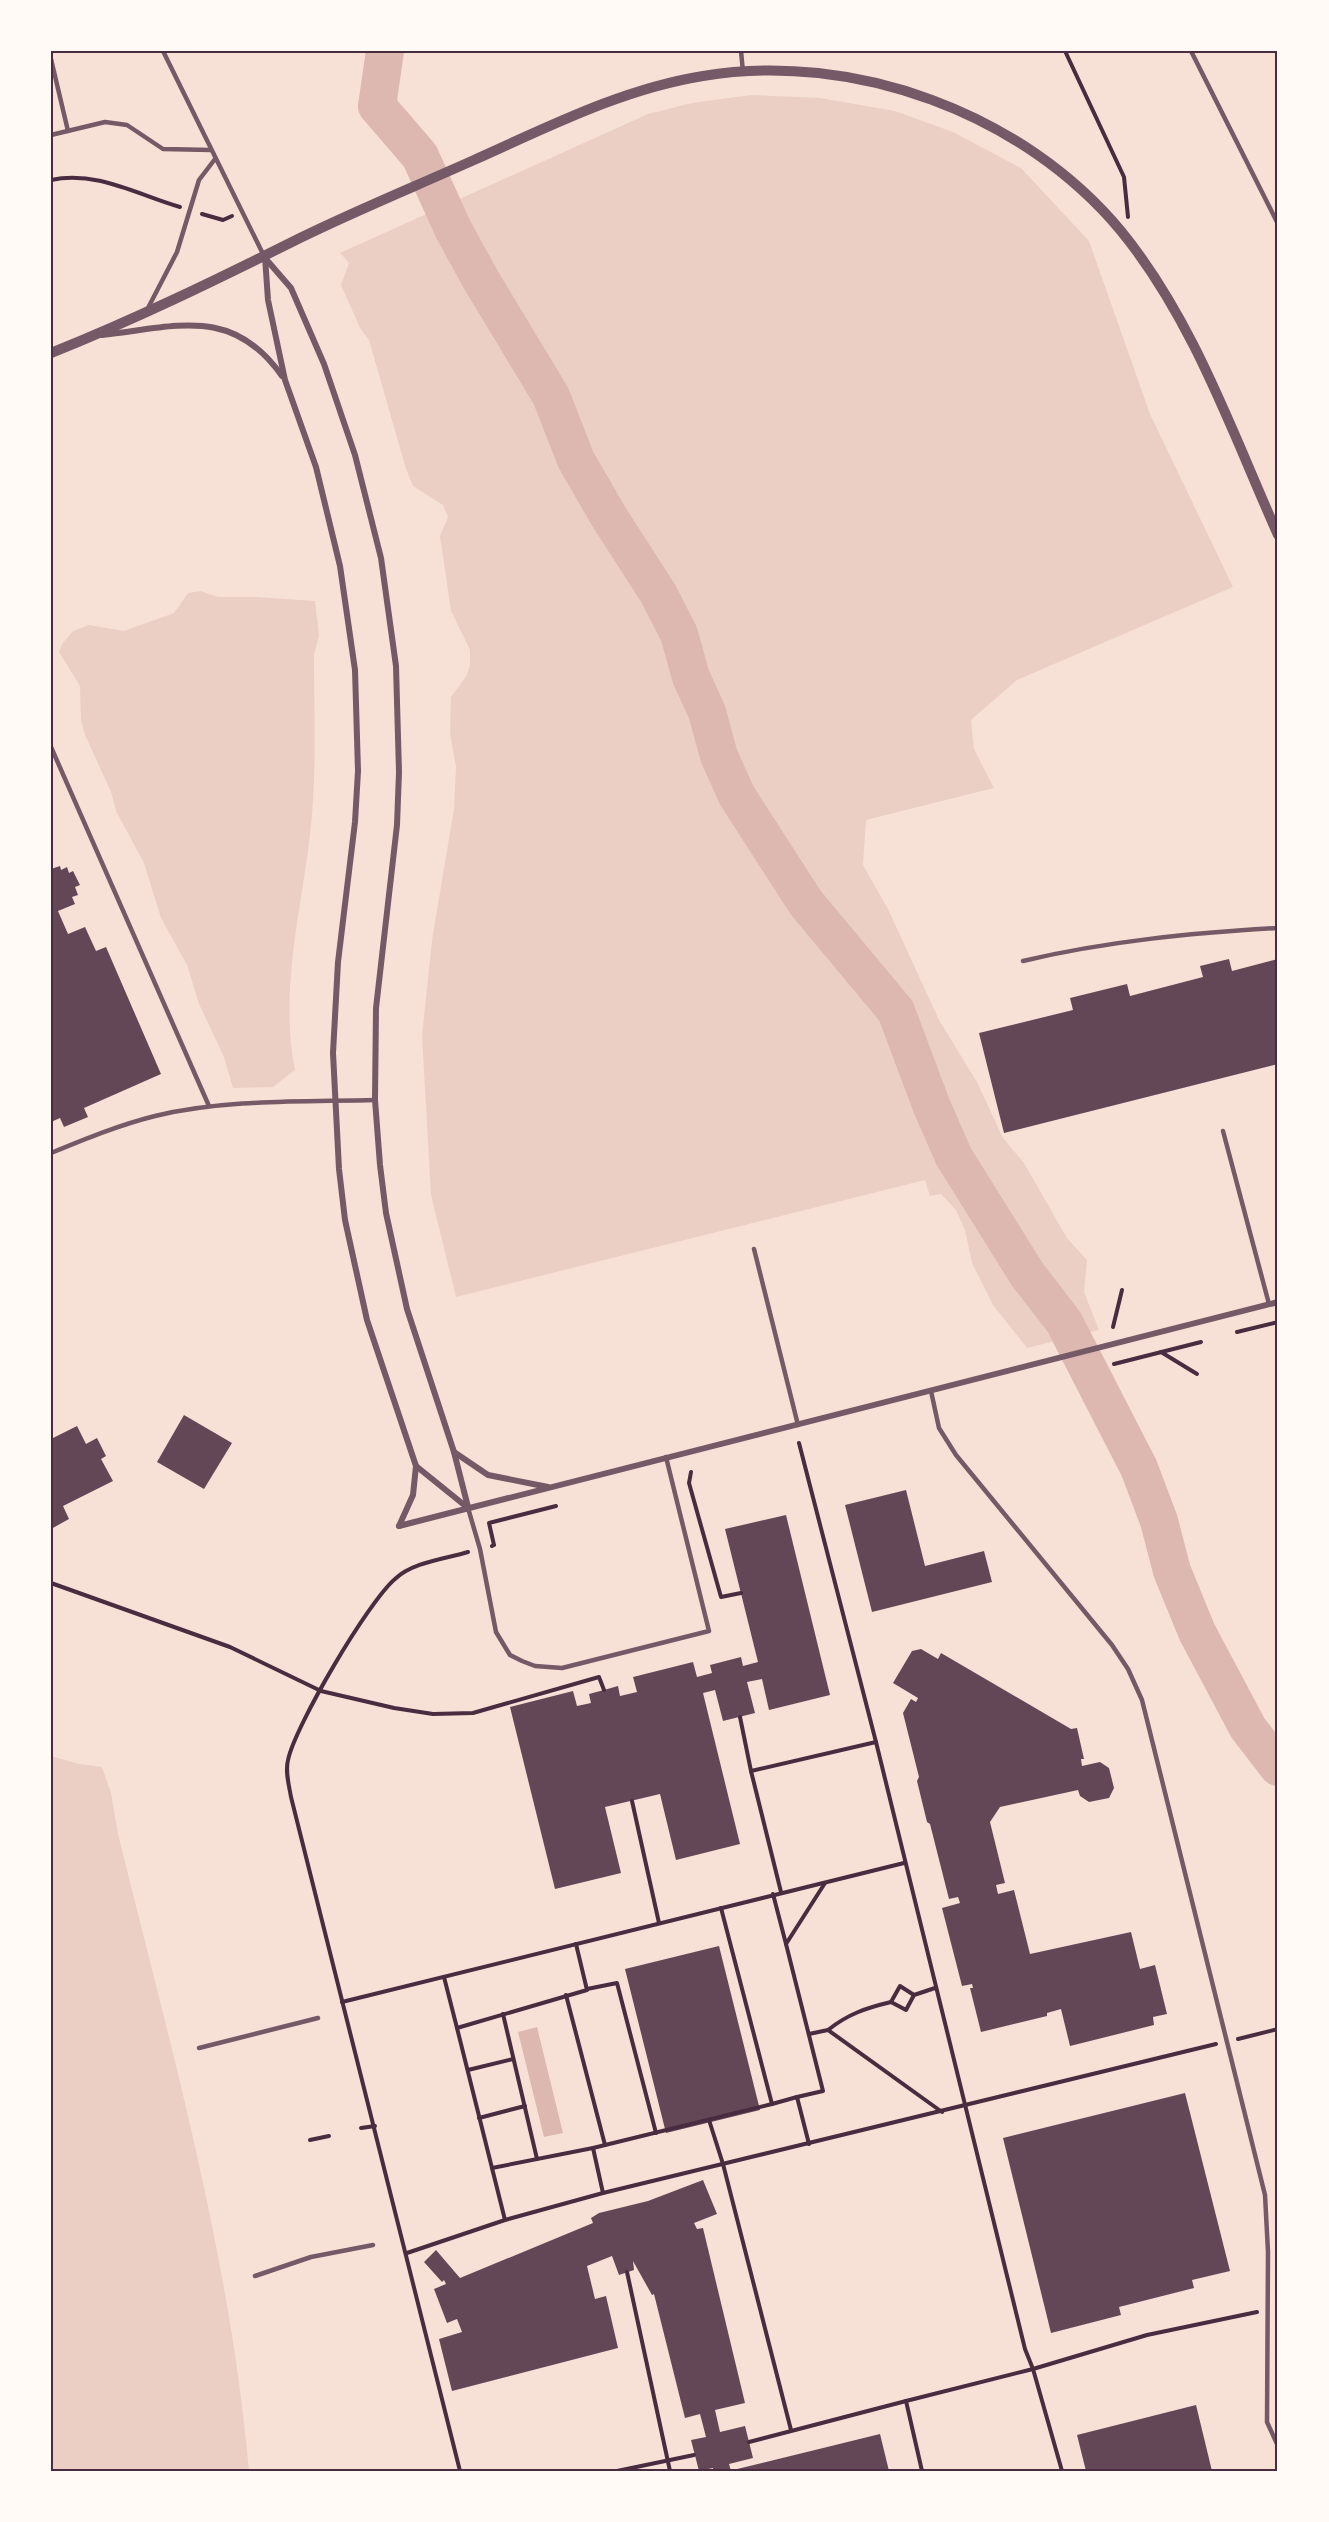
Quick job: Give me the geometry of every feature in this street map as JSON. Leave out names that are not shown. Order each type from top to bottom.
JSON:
[{"type":"street","points":[[51,353],[145,313],[265,258],[300,238],[569,117],[639,91],[696,77],[743,72],[779,71],[855,80],[941,103],[982,121],[1059,170],[1092,199],[1131,245],[1177,314],[1278,535]]},
{"type":"street","points":[[265,258],[268,300],[285,380],[316,467],[340,566],[354,670],[358,771],[355,822],[336,995],[334,1101],[339,1169],[355,1270],[381,1369],[416,1466],[413,1495],[399,1526],[931,1391],[1105,1344],[1278,1302]]},
{"type":"street","points":[[265,258],[291,288],[339,408],[369,506],[390,614],[397,686],[399,772],[397,825],[376,1008],[375,1100],[380,1165],[395,1262],[420,1356],[454,1452],[468,1508]]},
{"type":"street","points":[[92,336],[185,326],[216,326],[237,334],[258,347],[285,380]]},
{"type":"street","points":[[454,1452],[488,1475],[551,1487]]},
{"type":"street","points":[[416,1466],[468,1508]]},
{"type":"lane","points":[[163,51],[265,258]]},
{"type":"lane","points":[[741,51],[743,72]]},
{"type":"lane","points":[[1191,51],[1278,224]]},
{"type":"lane","points":[[51,59],[68,131]]},
{"type":"lane","points":[[51,135],[105,122],[127,125],[163,149],[212,150]]},
{"type":"lane","points":[[145,313],[177,252],[199,180],[215,159]]},
{"type":"lane","points":[[51,747],[209,1106]]},
{"type":"lane","points":[[1023,961],[1130,941],[1188,934],[1278,928]]},
{"type":"lane","points":[[51,1153],[105,1131],[156,1116],[209,1106],[375,1100]]},
{"type":"lane","points":[[1223,1131],[1269,1304]]},
{"type":"lane","points":[[754,1249],[798,1425]]},
{"type":"lane","points":[[931,1391],[939,1428],[956,1455],[1112,1645],[1128,1669],[1142,1700],[1229,2041],[1265,2195],[1268,2310],[1267,2422],[1278,2446]]},
{"type":"lane","points":[[468,1508],[480,1549],[496,1632],[510,1655],[535,1666],[573,1666],[709,1631],[666,1457]]},
{"type":"lane","points":[[199,2048],[318,2018]]},
{"type":"lane","points":[[255,2276],[311,2257],[373,2245]]},
{"type":"path","points":[[1065,51],[1124,177],[1131,245]]},
{"type":"path","points":[[51,180],[70,178],[100,180],[172,205]]},
{"type":"path","points":[[201,213],[223,220]]},
{"type":"path","points":[[1113,1327],[1122,1290]]},
{"type":"path","points":[[1237,1332],[1278,1322]]},
{"type":"path","points":[[1114,1364],[1201,1342]]},
{"type":"path","points":[[1160,1352],[1197,1374]]},
{"type":"path","points":[[799,1443],[876,1742],[963,2107],[1025,2349],[1033,2369],[1062,2471]]},
{"type":"path","points":[[691,1472],[689,1483],[722,1597],[741,1593]]},
{"type":"path","points":[[491,1546],[494,1545],[489,1523],[556,1506]]},
{"type":"path","points":[[460,2471],[342,2002],[288,1780],[287,1762],[296,1734],[321,1691],[363,1620],[395,1578],[415,1567],[468,1552]]},
{"type":"path","points":[[51,1582],[231,1647],[321,1691],[394,1708],[433,1714],[472,1713],[599,1677],[604,1690]]},
{"type":"path","points":[[740,1717],[781,1892]]},
{"type":"path","points":[[751,1771],[876,1742]]},
{"type":"path","points":[[632,1801],[659,1923]]},
{"type":"path","points":[[342,2002],[904,1863]]},
{"type":"path","points":[[786,1944],[825,1882]]},
{"type":"path","points":[[492,2168],[593,2148],[823,2091],[773,1894]]},
{"type":"path","points":[[721,1908],[772,2104]]},
{"type":"path","points":[[576,1944],[587,1989]]},
{"type":"path","points":[[444,1977],[505,2220]]},
{"type":"path","points":[[457,2028],[587,1989],[617,1983],[656,2133]]},
{"type":"path","points":[[891,2002],[900,1986],[914,1995]]},
{"type":"path","points":[[809,2034],[828,2030],[853,2012],[891,2002],[906,2010],[914,1995],[936,1988]]},
{"type":"path","points":[[566,1995],[605,2145]]},
{"type":"path","points":[[503,2014],[537,2159]]},
{"type":"path","points":[[406,2253],[505,2220],[603,2193],[1278,2029]]},
{"type":"path","points":[[828,2030],[942,2112]]},
{"type":"path","points":[[468,2070],[513,2059]]},
{"type":"path","points":[[797,2097],[809,2144]]},
{"type":"path","points":[[479,2118],[525,2106]]},
{"type":"path","points":[[709,2120],[723,2164],[791,2430]]},
{"type":"path","points":[[362,2128],[375,2126]]},
{"type":"path","points":[[310,2140],[329,2136]]},
{"type":"path","points":[[593,2148],[603,2193]]},
{"type":"path","points":[[627,2272],[670,2471]]},
{"type":"path","points":[[749,2442],[1033,2369],[1147,2335],[1268,2310]]},
{"type":"path","points":[[906,2401],[922,2471]]},
{"type":"path","points":[[617,2471],[694,2455]]},
{"type":"shaded area","points":[[751,95],[820,98],[895,111],[953,132],[1021,168],[1089,241],[1150,414],[1233,587],[1017,680],[971,720],[974,749],[994,788],[866,820],[863,865],[889,911],[939,1020],[977,1082],[1003,1138],[1024,1163],[1067,1238],[1087,1260],[1084,1292],[1099,1330],[1027,1348],[993,1305],[972,1263],[965,1230],[956,1210],[941,1194],[930,1196],[925,1180],[456,1297],[431,1195],[422,1036],[432,940],[454,809],[456,767],[450,733],[451,697],[467,675],[470,650],[451,611],[440,536],[448,517],[443,505],[413,486],[406,469],[369,340],[360,328],[341,285],[349,263],[340,253],[648,114],[692,103]]},
{"type":"shaded area","points":[[201,591],[218,597],[315,601],[319,635],[314,655],[313,801],[291,969],[290,1037],[295,1070],[273,1087],[233,1088],[224,1057],[199,1004],[187,965],[161,918],[144,863],[116,811],[111,792],[85,735],[81,720],[80,686],[59,652],[62,644],[73,631],[89,625],[124,631],[174,613],[188,593]]},
{"type":"shaded area","points":[[51,1756],[79,1764],[102,1767],[111,1793],[118,1834],[196,2150],[213,2230],[240,2390],[249,2471],[51,2471]]},
{"type":"shaded area","points":[[537,2027],[563,2133],[544,2137],[518,2032]]},
{"type":"building","points":[[60,866],[61,870],[67,867],[69,873],[73,871],[80,885],[75,887],[78,895],[72,897],[75,904],[58,911],[68,934],[85,927],[96,951],[106,947],[161,1074],[84,1108],[88,1117],[64,1127],[60,1118],[51,1122],[51,869]]},
{"type":"building","points":[[1229,959],[1232,971],[1278,959],[1278,1064],[1004,1133],[979,1033],[1073,1010],[1070,998],[1127,984],[1130,996],[1203,977],[1200,966]]},
{"type":"building","points":[[184,1415],[232,1443],[204,1489],[157,1462]]},
{"type":"building","points":[[77,1426],[86,1444],[97,1438],[106,1456],[101,1459],[113,1481],[63,1506],[69,1519],[51,1529],[51,1439]]},
{"type":"building","points":[[906,1490],[925,1566],[984,1551],[992,1582],[872,1612],[845,1505]]},
{"type":"building","points":[[786,1515],[830,1695],[769,1710],[762,1679],[747,1682],[755,1713],[723,1721],[715,1690],[703,1693],[740,1844],[676,1860],[660,1794],[605,1807],[621,1873],[555,1889],[510,1707],[573,1691],[577,1706],[591,1703],[589,1694],[618,1686],[620,1696],[637,1692],[633,1677],[693,1662],[697,1677],[712,1673],[710,1665],[741,1657],[743,1666],[758,1662],[725,1529]]},
{"type":"building","points":[[921,1649],[938,1659],[941,1653],[1071,1729],[1077,1728],[1084,1759],[1081,1759],[1082,1766],[1100,1762],[1109,1768],[1114,1788],[1109,1798],[1089,1802],[1080,1796],[1078,1790],[1000,1807],[990,1822],[1005,1883],[996,1885],[998,1894],[1014,1890],[1030,1954],[1131,1932],[1140,1969],[1155,1965],[1167,2014],[1153,2017],[1154,2025],[1070,2046],[1061,2009],[1047,2013],[1047,2016],[981,2032],[970,1988],[973,1988],[972,1984],[962,1986],[942,1908],[960,1903],[958,1897],[949,1899],[930,1824],[927,1822],[917,1781],[919,1777],[903,1713],[911,1699],[916,1702],[918,1698],[893,1683],[912,1651]]},
{"type":"building","points":[[719,1946],[760,2110],[666,2133],[625,1969]]},
{"type":"building","points":[[1185,2093],[1230,2271],[1192,2280],[1194,2288],[1119,2307],[1121,2315],[1051,2333],[1003,2138]]},
{"type":"building","points":[[703,2180],[717,2214],[694,2223],[697,2229],[703,2228],[745,2403],[715,2410],[720,2432],[745,2426],[753,2458],[729,2464],[731,2471],[713,2471],[713,2468],[699,2471],[691,2440],[706,2437],[700,2414],[685,2418],[654,2294],[652,2295],[633,2261],[634,2270],[619,2275],[612,2256],[587,2266],[595,2299],[606,2296],[618,2348],[452,2391],[439,2339],[462,2332],[457,2319],[447,2323],[434,2289],[446,2284],[444,2280],[442,2282],[424,2262],[436,2250],[460,2278],[593,2223],[591,2218],[599,2213],[648,2201]]},
{"type":"building","points":[[1196,2405],[1212,2471],[1086,2471],[1077,2435]]},
{"type":"building","points":[[880,2434],[889,2471],[733,2471],[733,2470]]},
{"type":"waterway","points":[[385,51],[377,106],[420,156],[453,229],[551,396],[576,460],[609,517],[658,593],[679,634],[691,677],[707,712],[719,756],[737,796],[806,903],[896,1011],[932,1107],[954,1157],[1027,1274],[1064,1322],[1139,1468],[1159,1521],[1172,1571],[1197,1632],[1248,1728],[1278,1767]]}]
